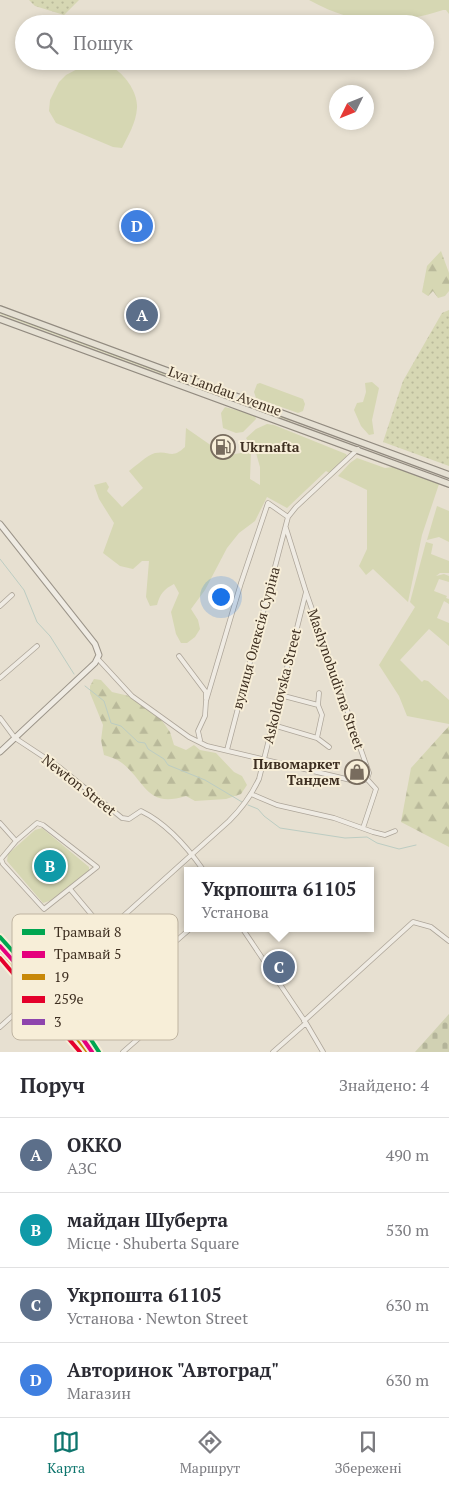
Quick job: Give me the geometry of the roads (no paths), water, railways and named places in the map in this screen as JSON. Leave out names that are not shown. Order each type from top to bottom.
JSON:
[{"type":"main road","name":"Lva Landau Avenue","points":[[0,309],[449,475]]},
{"type":"main road","name":"Lva Landau Avenue","points":[[0,319],[449,484]]},
{"type":"main road","points":[[291,426],[294,417]]},
{"type":"main road","points":[[0,524],[95,644],[99,657],[0,752]]},
{"type":"main road","points":[[0,949],[12,963]]},
{"type":"main road","points":[[78,1040],[88,1052]]},
{"type":"street","points":[[206,701],[241,583],[268,503],[288,517],[302,501],[358,449]]},
{"type":"street","name":"вулиця Олексія Суріна","points":[[227,750],[288,517]]},
{"type":"street","name":"Mashynobudivna Street","points":[[286,527],[306,592],[369,773],[368,779],[376,789],[363,828]]},
{"type":"street","name":"Askoldovska Street","points":[[126,914],[240,810],[251,794],[259,779],[306,592]]},
{"type":"street","points":[[0,606],[12,595]]},
{"type":"street","points":[[0,678],[37,646]]},
{"type":"street","points":[[179,656],[206,692],[205,716],[198,731],[198,738],[201,742]]},
{"type":"street","points":[[99,657],[132,696],[189,736],[207,746],[359,782],[368,779]]},
{"type":"street","points":[[317,738],[322,715],[318,705],[319,692]]},
{"type":"street","points":[[280,695],[318,705]]},
{"type":"street","name":"Newton Street","points":[[0,718],[15,738],[59,768],[122,818],[129,819],[138,812],[144,812],[172,833],[192,854],[201,867]]},
{"type":"street","points":[[272,725],[317,738],[329,747]]},
{"type":"street","points":[[251,794],[277,805],[334,818],[385,835],[395,831]]},
{"type":"street","points":[[0,823],[16,841]]},
{"type":"street","points":[[40,823],[97,867],[70,889],[46,908],[42,908],[1,862],[1,856],[34,824],[40,823]]},
{"type":"street","points":[[70,889],[91,914]]},
{"type":"street","points":[[273,1052],[413,922],[431,928],[449,942]]},
{"type":"street","points":[[245,932],[323,1052]]},
{"type":"street","name":"Askoldovska Street","points":[[0,1027],[12,1016]]},
{"type":"street","points":[[123,1052],[137,1040]]},
{"type":"waterway","points":[[0,559],[24,590],[37,622],[50,636],[74,674]]},
{"type":"waterway","points":[[85,686],[104,701],[111,723],[121,726],[138,742],[145,743],[148,749],[164,759],[168,765],[205,780],[242,802]]},
{"type":"waterway","points":[[248,805],[258,809],[280,828],[345,838],[367,837],[377,843],[399,849],[416,845]]},
{"type":"tram line","name":"8","points":[[0,937],[12,950]]},
{"type":"tram line","name":"5","points":[[0,946],[12,959]]},
{"type":"tram line","name":"5","points":[[84,1040],[92,1052]]},
{"type":"tram line","name":"8","points":[[91,1040],[99,1052]]},
{"type":"place","name":"Авторинок \"Автоград\"","points":[[137,226]]},
{"type":"place","name":"OKKO","points":[[142,315]]},
{"type":"place","name":"Ukrnafta","points":[[223,447]]},
{"type":"place","name":"Пивомаркет Тандем","points":[[357,772]]},
{"type":"place","name":"майдан Шуберта","points":[[50,866]]},
{"type":"place","name":"Укрпошта 61105","points":[[279,967]]}]
